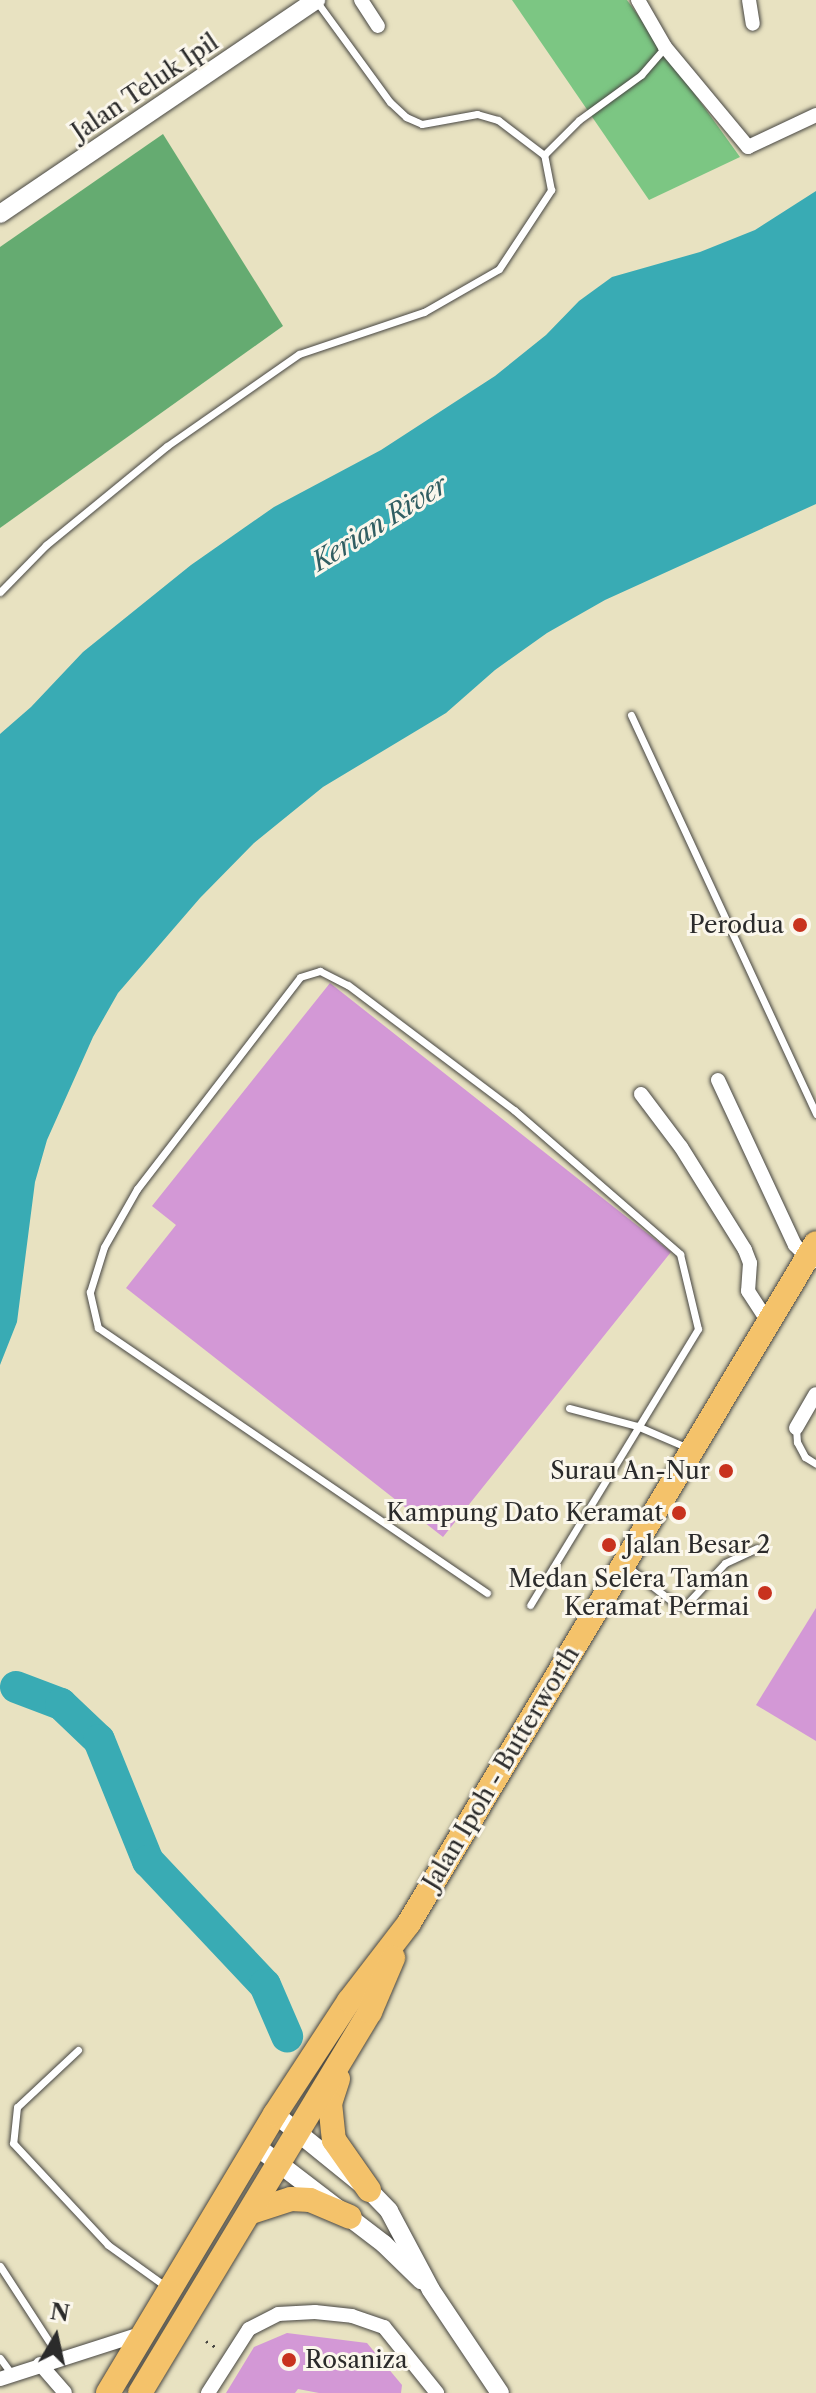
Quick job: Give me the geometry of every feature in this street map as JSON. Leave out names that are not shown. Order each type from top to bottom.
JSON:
[{"type":"highway","name":"Jalan Ipoh - Butterworth","points":[[108,2393],[275,2114],[349,2001],[409,1923],[690,1449],[813,1255]]},
{"type":"highway","name":"Jalan Ipoh - Butterworth","points":[[140,2393],[370,2012],[409,1923]]},
{"type":"highway","points":[[369,2190],[334,2140],[330,2103],[334,2087],[370,2012]]},
{"type":"highway","points":[[251,2212],[291,2199],[310,2200],[350,2217]]},
{"type":"street","name":"Jalan Teluk Ipil","points":[[0,214],[316,0]]},
{"type":"street","points":[[361,0],[378,26]]},
{"type":"street","points":[[638,0],[665,47],[748,147],[816,115]]},
{"type":"street","points":[[749,0],[753,24]]},
{"type":"street","points":[[718,1080],[795,1245],[813,1255]]},
{"type":"street","points":[[641,1094],[681,1147],[745,1250],[750,1263],[748,1291],[768,1322]]},
{"type":"street","points":[[796,1428],[816,1394]]},
{"type":"street","points":[[275,2114],[369,2190],[405,2236],[431,2290],[500,2393]]},
{"type":"street","points":[[256,2146],[350,2217],[431,2290]]},
{"type":"street","points":[[208,2393],[249,2329],[278,2314],[315,2312],[352,2316],[384,2327],[437,2393]]},
{"type":"street","points":[[6,2376],[143,2333]]},
{"type":"street","points":[[40,2364],[65,2393]]},
{"type":"lane","points":[[0,592],[46,545],[167,446],[299,354],[424,312],[499,269],[551,190],[544,155],[498,120],[477,114],[422,124],[406,117],[390,102],[316,0]]},
{"type":"lane","points":[[544,155],[579,120],[641,75],[665,47]]},
{"type":"lane","points":[[631,715],[816,1114]]},
{"type":"lane","points":[[487,1593],[98,1328],[90,1292],[104,1247],[137,1189],[300,977],[320,971],[348,985],[514,1110],[645,1220],[680,1254],[698,1329],[691,1346],[637,1426],[530,1605]]},
{"type":"lane","points":[[569,1408],[637,1426],[690,1449]]},
{"type":"lane","points":[[796,1428],[797,1442],[805,1457],[816,1464]]},
{"type":"lane","points":[[623,1564],[679,1607],[684,1607],[725,1563],[757,1548]]},
{"type":"lane","points":[[78,2050],[17,2107],[13,2143],[108,2245],[170,2290]]},
{"type":"lane","points":[[0,2266],[59,2357]]},
{"type":"lane","points":[[0,2358],[6,2376]]},
{"type":"green space","points":[[512,0],[627,0],[740,157],[649,200]]},
{"type":"green space","points":[[163,134],[283,326],[0,528],[0,247]]},
{"type":"water","name":"Kerian River","points":[[816,191],[816,504],[605,600],[547,633],[495,670],[446,713],[323,787],[254,843],[200,898],[118,993],[93,1037],[47,1140],[35,1182],[17,1322],[0,1365],[0,734],[31,707],[83,652],[191,565],[274,507],[381,450],[495,376],[546,335],[579,301],[612,277],[700,252],[755,230]]},
{"type":"building","points":[[330,983],[671,1252],[443,1537],[126,1288],[176,1225],[152,1206]]},
{"type":"building","points":[[816,1608],[816,1741],[756,1705]]},
{"type":"building","points":[[287,2333],[367,2343],[402,2385],[401,2393],[319,2393],[298,2389],[295,2393],[226,2393],[254,2347]]},
{"type":"waterway","points":[[16,1687],[61,1704],[99,1740],[148,1861],[265,1985],[287,2036]]},
{"type":"place","name":"Perodua","points":[[800,925]]},
{"type":"place","name":"Surau An-Nur","points":[[726,1471]]},
{"type":"place","name":"Kampung Dato Keramat","points":[[679,1513]]},
{"type":"place","name":"Jalan Besar 2","points":[[609,1545]]},
{"type":"place","name":"Medan Selera Taman Keramat Permai","points":[[765,1593]]},
{"type":"place","name":"Rosaniza","points":[[289,2360]]}]
